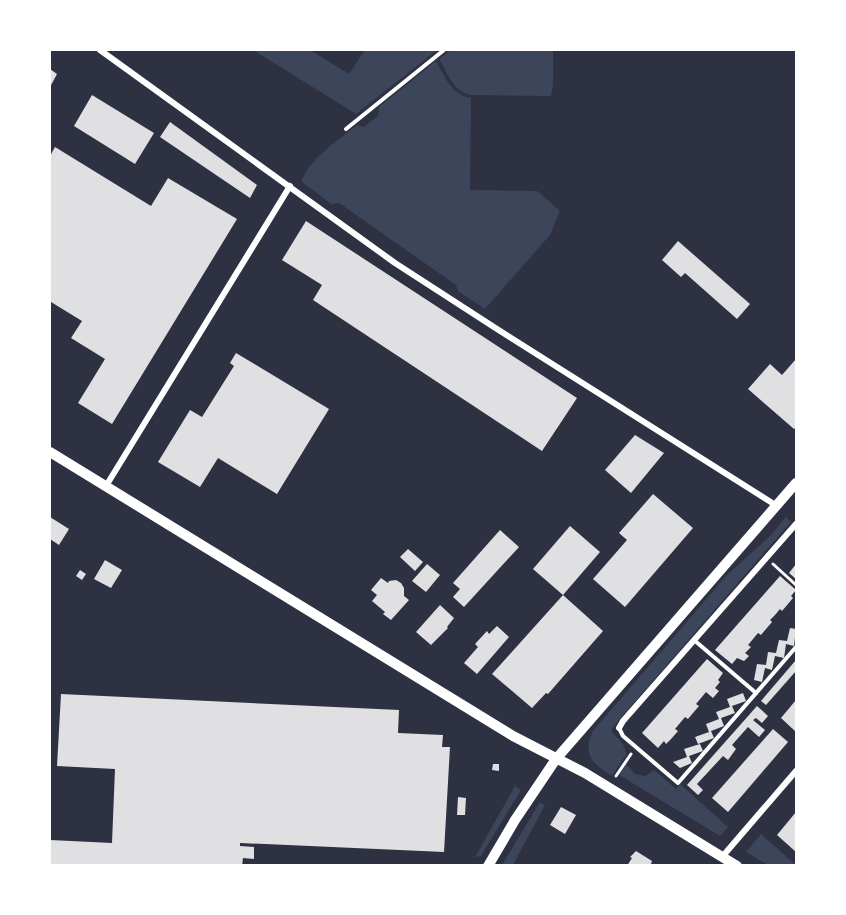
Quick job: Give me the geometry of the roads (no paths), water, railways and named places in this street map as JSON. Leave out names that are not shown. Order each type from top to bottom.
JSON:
[{"type":"street","points":[[99,50],[395,263],[777,506]]},
{"type":"street","points":[[106,486],[290,186]]},
{"type":"street","points":[[50,452],[513,736],[608,787],[737,866]]},
{"type":"street","points":[[488,866],[514,820],[556,759],[796,483]]},
{"type":"street","points":[[619,728],[796,524]]},
{"type":"street","points":[[722,857],[796,771]]},
{"type":"lane","points":[[346,129],[444,50]]},
{"type":"lane","points":[[694,640],[756,693]]},
{"type":"lane","points":[[619,728],[623,736],[678,783],[796,647]]}]
